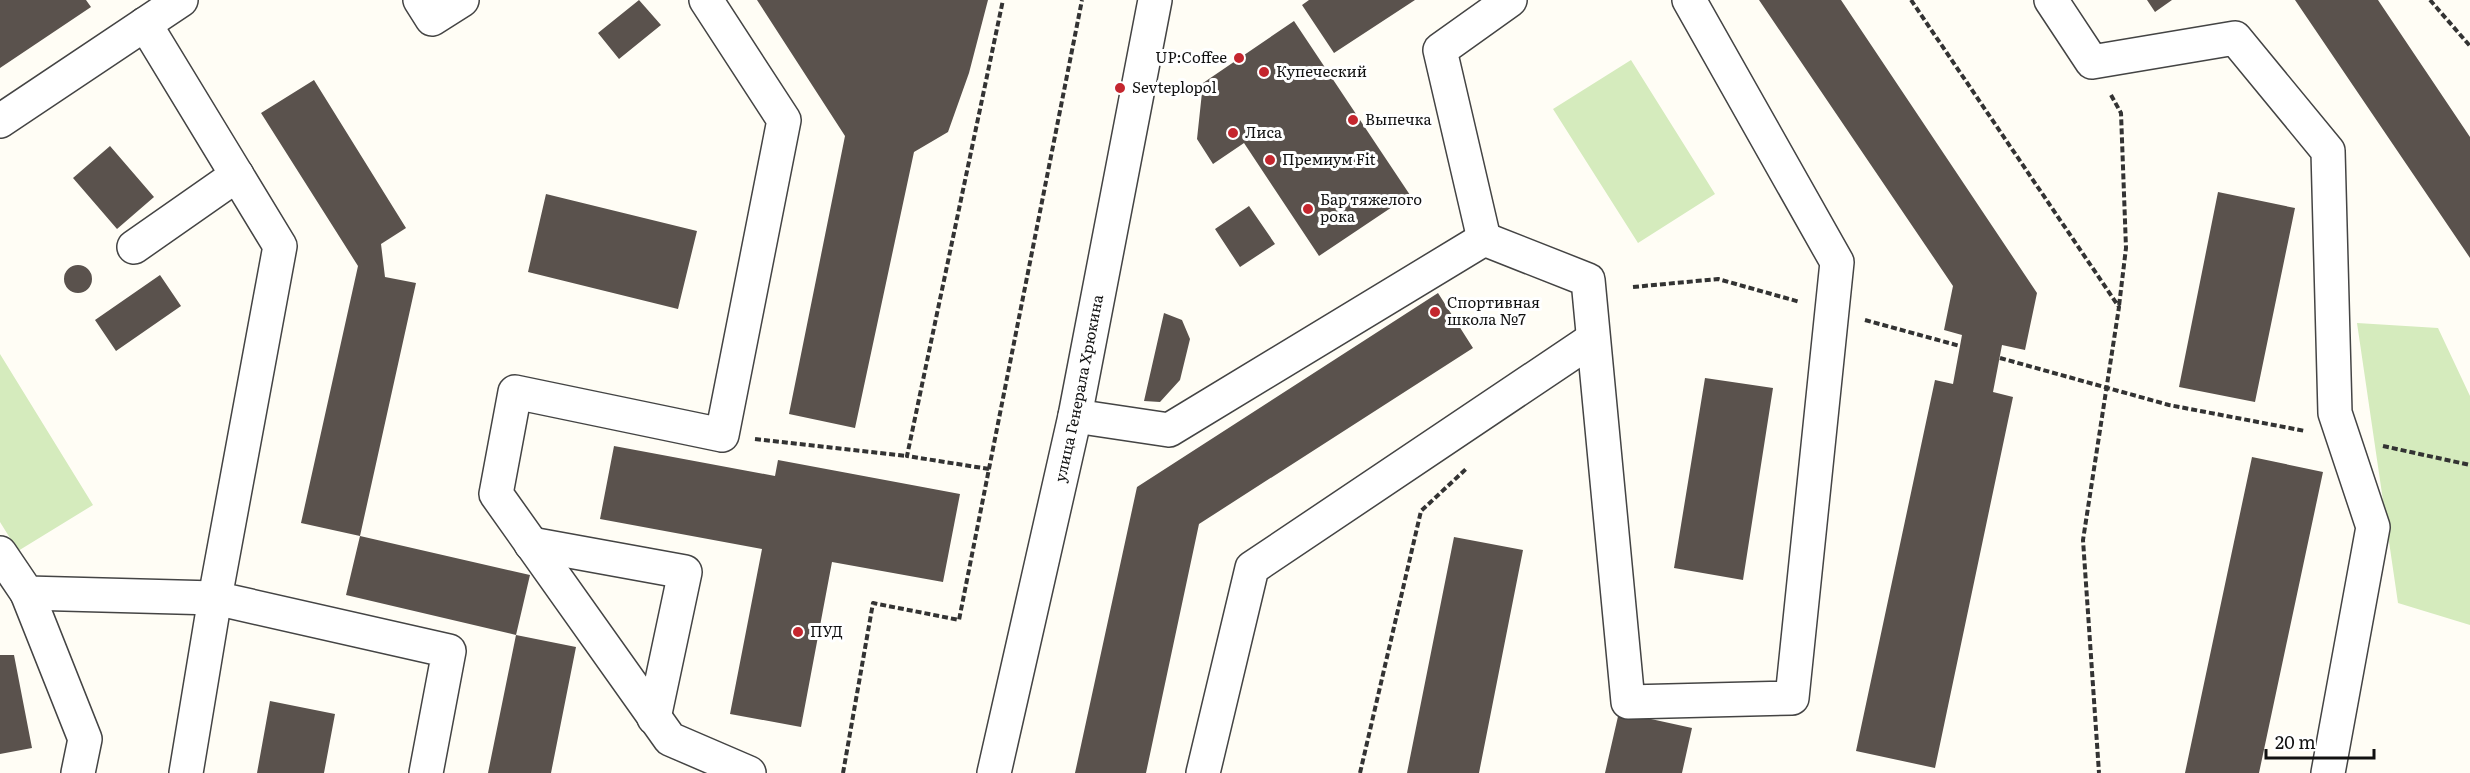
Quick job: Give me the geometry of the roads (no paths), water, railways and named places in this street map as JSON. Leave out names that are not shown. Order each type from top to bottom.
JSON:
[{"type":"street","points":[[0,121],[181,0]]},
{"type":"street","points":[[420,0],[432,19],[462,0]]},
{"type":"street","points":[[706,0],[784,120],[722,435],[515,392],[496,494],[670,739],[749,773]]},
{"type":"street","name":"улица Генерала Хрюкина","points":[[994,773],[1075,417],[1155,0]]},
{"type":"street","points":[[1484,239],[1440,50],[1510,0]]},
{"type":"street","points":[[1484,239],[1588,280],[1628,702],[1792,698],[1837,262],[1689,0]]},
{"type":"street","points":[[2051,0],[2092,62],[2235,38],[2328,151],[2335,413],[2373,527],[2328,773]]},
{"type":"street","points":[[145,24],[280,246],[215,598],[186,773]]},
{"type":"street","points":[[134,247],[237,175]]},
{"type":"street","points":[[1075,417],[1169,430],[1484,239]]},
{"type":"street","points":[[1203,773],[1252,568],[1593,339]]},
{"type":"street","points":[[531,544],[685,572],[654,718]]},
{"type":"street","points":[[0,553],[27,593],[85,739],[78,773]]},
{"type":"street","points":[[27,593],[215,598],[449,651],[426,773]]},
{"type":"place","name":"UP:Coffee","points":[[1239,58]]},
{"type":"place","name":"Купеческий","points":[[1264,72]]},
{"type":"place","name":"Sevteplopol","points":[[1120,88]]},
{"type":"place","name":"Выпечка","points":[[1353,120]]},
{"type":"place","name":"Лиса","points":[[1233,133]]},
{"type":"place","name":"Премиум Fit","points":[[1270,160]]},
{"type":"place","name":"Бар тяжелого рока","points":[[1308,209]]},
{"type":"place","name":"Спортивная школа №7","points":[[1435,312]]},
{"type":"place","name":"ПУД","points":[[798,632]]}]
